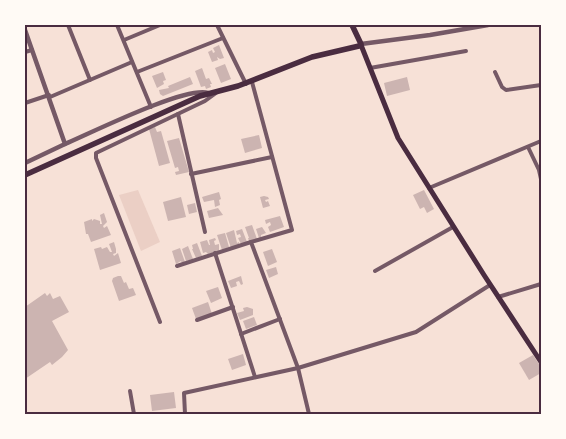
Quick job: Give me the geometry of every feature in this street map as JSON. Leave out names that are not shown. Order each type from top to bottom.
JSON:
[{"type":"main road","points":[[352,25],[398,138],[484,276],[539,356],[541,362]]},
{"type":"main road","points":[[25,175],[191,100],[249,83],[281,68],[312,57],[361,44]]},
{"type":"street","points":[[68,25],[90,80]]},
{"type":"street","points":[[117,25],[151,107]]},
{"type":"street","points":[[124,40],[160,25]]},
{"type":"street","points":[[177,266],[292,230],[249,83],[217,25]]},
{"type":"street","points":[[361,44],[430,36],[488,25]]},
{"type":"street","points":[[25,30],[65,144]]},
{"type":"street","points":[[137,72],[223,38]]},
{"type":"street","points":[[25,52],[32,50]]},
{"type":"street","points":[[370,68],[466,51]]},
{"type":"street","points":[[25,103],[49,96],[132,62]]},
{"type":"street","points":[[495,72],[502,87],[506,90],[541,85]]},
{"type":"street","points":[[25,163],[151,107],[195,92],[203,91],[211,94]]},
{"type":"street","points":[[160,322],[96,155],[100,150],[178,114],[218,92]]},
{"type":"street","points":[[178,114],[205,232]]},
{"type":"street","points":[[429,188],[541,141]]},
{"type":"street","points":[[528,147],[539,170],[541,179]]},
{"type":"street","points":[[192,174],[272,157]]},
{"type":"street","points":[[376,271],[453,226]]},
{"type":"street","points":[[251,242],[298,368],[309,414]]},
{"type":"street","points":[[215,253],[255,377]]},
{"type":"street","points":[[498,297],[541,284]]},
{"type":"street","points":[[186,414],[184,394],[298,368],[416,332],[490,285]]},
{"type":"street","points":[[197,320],[232,307]]},
{"type":"street","points":[[241,334],[280,319]]},
{"type":"street","points":[[130,391],[134,414]]},
{"type":"shaded area","points":[[138,190],[160,242],[141,251],[119,195]]},
{"type":"building","points":[[219,45],[224,58],[220,59],[217,57],[218,60],[212,62],[208,52],[212,50],[213,53],[215,52],[213,48]]},
{"type":"building","points":[[225,64],[231,79],[221,83],[215,68]]},
{"type":"building","points":[[202,68],[206,79],[209,78],[212,84],[210,84],[211,87],[206,89],[205,86],[201,87],[195,71]]},
{"type":"building","points":[[163,72],[166,80],[163,81],[164,84],[157,88],[152,76]]},
{"type":"building","points":[[190,77],[193,84],[163,96],[160,94],[159,90],[169,88],[168,86]]},
{"type":"building","points":[[407,77],[410,90],[387,96],[384,83]]},
{"type":"building","points":[[155,127],[157,132],[161,131],[170,163],[159,166],[149,129]]},
{"type":"building","points":[[259,135],[262,148],[245,153],[241,139]]},
{"type":"building","points":[[179,138],[189,172],[176,175],[175,172],[179,171],[178,167],[175,168],[167,141]]},
{"type":"building","points":[[424,190],[434,209],[427,213],[424,207],[420,209],[413,195]]},
{"type":"building","points":[[219,192],[220,205],[215,207],[214,200],[204,202],[202,197]]},
{"type":"building","points":[[181,197],[186,217],[168,221],[163,202]]},
{"type":"building","points":[[260,197],[268,197],[269,199],[265,200],[266,202],[268,201],[270,206],[263,208]]},
{"type":"building","points":[[195,203],[197,212],[189,214],[187,205]]},
{"type":"building","points":[[218,208],[223,215],[209,218],[207,211]]},
{"type":"building","points":[[104,213],[107,222],[103,226],[104,228],[107,226],[111,235],[91,242],[88,234],[86,234],[84,222],[94,219],[102,224],[100,215]]},
{"type":"building","points":[[280,216],[284,227],[270,232],[268,227],[271,225],[270,222],[266,224],[265,220]]},
{"type":"building","points":[[252,225],[257,239],[249,241],[245,227]]},
{"type":"building","points":[[262,227],[266,233],[259,238],[256,229]]},
{"type":"building","points":[[242,229],[247,242],[241,244],[238,238],[241,237],[240,234],[237,235],[236,231]]},
{"type":"building","points":[[234,230],[239,245],[231,248],[226,233]]},
{"type":"building","points":[[225,233],[229,247],[222,250],[217,235]]},
{"type":"building","points":[[215,238],[215,245],[219,244],[219,251],[208,254],[206,252],[203,253],[200,242],[207,240],[210,245],[209,240]]},
{"type":"building","points":[[114,242],[116,253],[113,254],[114,256],[118,253],[121,263],[100,270],[94,249],[107,247],[112,252],[109,244]]},
{"type":"building","points":[[197,243],[202,256],[196,258],[192,245]]},
{"type":"building","points":[[188,246],[193,259],[186,261],[182,249]]},
{"type":"building","points":[[180,248],[185,262],[182,263],[181,261],[176,264],[172,251]]},
{"type":"building","points":[[272,249],[277,262],[268,266],[263,252]]},
{"type":"building","points":[[276,267],[278,274],[269,278],[266,270]]},
{"type":"building","points":[[121,276],[129,289],[133,288],[136,295],[119,301],[112,281],[113,278]]},
{"type":"building","points":[[241,276],[243,284],[241,285],[239,281],[236,282],[237,286],[231,288],[228,281]]},
{"type":"building","points":[[218,287],[222,298],[211,303],[206,291]]},
{"type":"building","points":[[45,293],[47,296],[50,293],[53,299],[60,296],[69,312],[52,321],[68,350],[52,365],[50,362],[25,379],[25,307]]},
{"type":"building","points":[[208,302],[212,314],[196,319],[192,308]]},
{"type":"building","points":[[243,308],[253,309],[253,315],[240,320],[237,313],[244,311]]},
{"type":"building","points":[[254,317],[257,325],[246,329],[243,321]]},
{"type":"building","points":[[243,354],[246,365],[232,370],[228,359]]},
{"type":"building","points":[[533,355],[541,367],[541,373],[529,380],[519,363]]},
{"type":"building","points":[[174,392],[176,408],[152,411],[150,395]]}]
